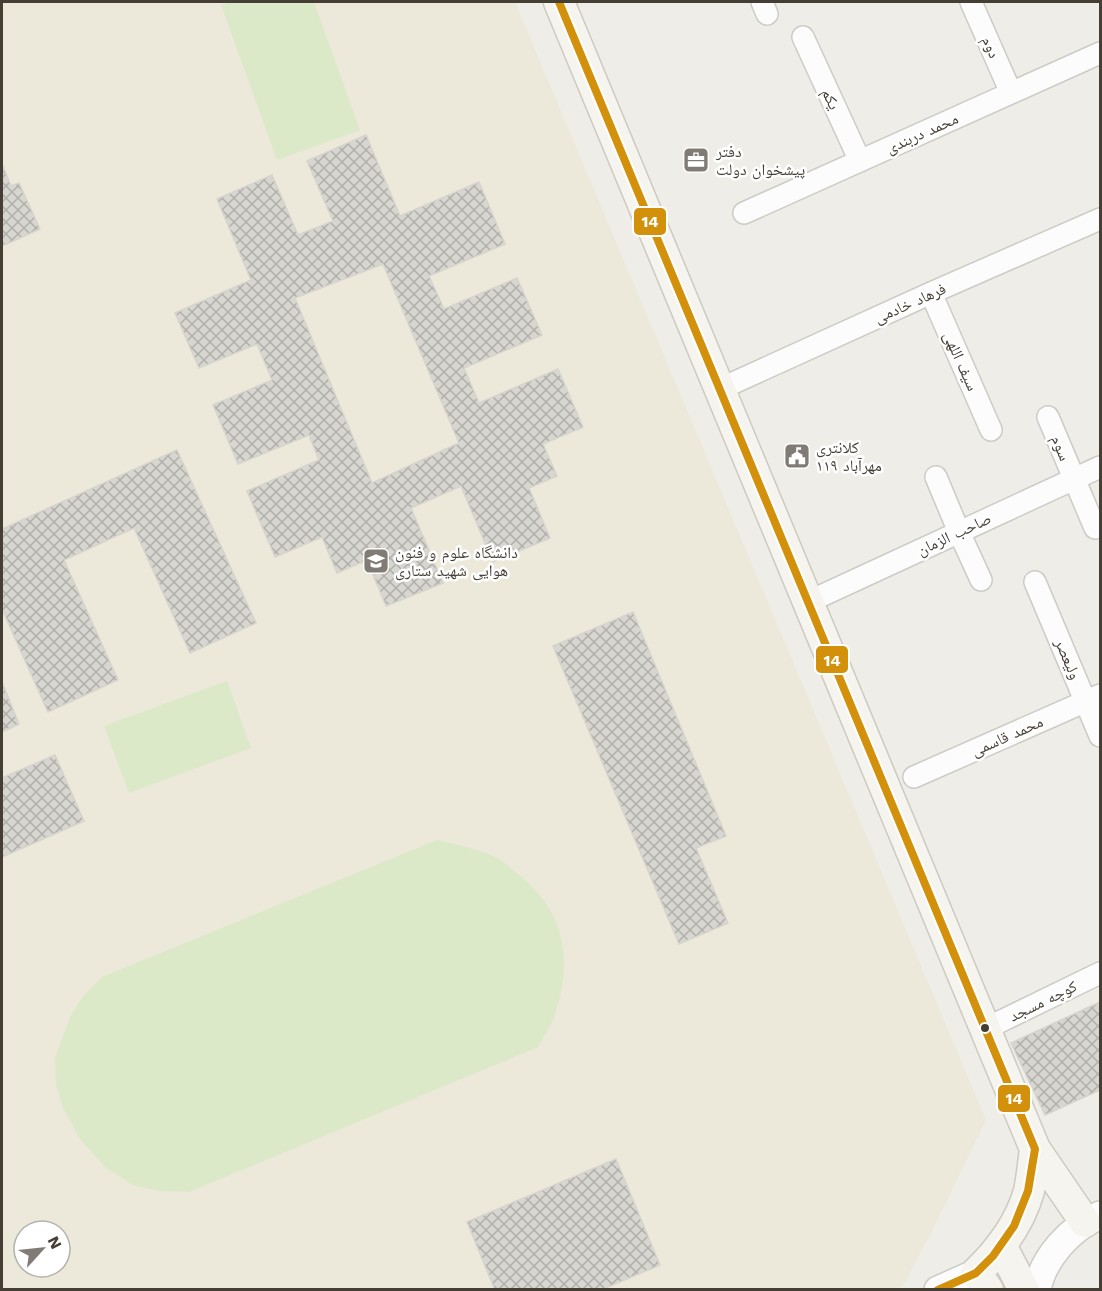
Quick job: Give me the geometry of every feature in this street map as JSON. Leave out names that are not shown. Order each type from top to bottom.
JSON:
[{"type":"main road","points":[[560,2],[1035,1149],[1093,1218]]},
{"type":"main road","points":[[982,1281],[993,1256],[1014,1226],[1028,1191],[1035,1149]]},
{"type":"main road","points":[[1001,1245],[1024,1290]]},
{"type":"street","name":"دوم","points":[[971,2],[1011,93]]},
{"type":"street","name":"یکم","points":[[803,37],[860,161]]},
{"type":"street","name":"محمد دربندی","points":[[744,213],[1101,53]]},
{"type":"street","name":"فرهاد خادمی","points":[[720,389],[931,292],[1101,219]]},
{"type":"street","name":"سیف اللهی","points":[[931,292],[991,430]]},
{"type":"street","name":"سوم","points":[[1048,417],[1095,528]]},
{"type":"street","name":"صاحب الزمان","points":[[808,602],[1101,467]]},
{"type":"street","points":[[936,477],[981,580]]},
{"type":"street","name":"ولیعصر","points":[[1035,582],[1093,698],[1101,736]]},
{"type":"street","name":"محمد قاسمی","points":[[914,777],[1093,698]]},
{"type":"street","name":"کوچه مسجد","points":[[985,1029],[1101,973]]},
{"type":"street","points":[[1037,1290],[1048,1261],[1065,1239],[1093,1218]]},
{"type":"street","points":[[938,1290],[982,1281]]},
{"type":"shaded area","name":"دانشگاه علوم و فنون هوایی شهید ستاری","points":[[2,2],[515,2],[986,1120],[903,1286],[895,1289],[2,1290]]},
{"type":"green space","points":[[232,2],[314,2],[360,130],[277,160],[221,5]]},
{"type":"green space","points":[[227,681],[251,748],[129,793],[104,726]]},
{"type":"green space","points":[[437,840],[476,850],[501,860],[533,887],[555,919],[561,936],[564,974],[554,1018],[538,1047],[189,1192],[160,1191],[133,1185],[106,1168],[80,1139],[63,1108],[56,1085],[55,1058],[70,1017],[83,996],[102,977]]},
{"type":"building","points":[[366,135],[400,216],[479,182],[505,244],[429,276],[444,309],[517,278],[542,335],[464,368],[479,403],[558,369],[583,427],[543,444],[557,476],[529,488],[550,538],[493,562],[461,486],[411,508],[443,583],[386,606],[367,560],[337,573],[322,537],[275,557],[247,491],[319,460],[309,435],[238,464],[213,405],[272,380],[257,344],[199,368],[175,313],[251,280],[217,199],[272,175],[298,235],[333,221],[307,161]],"holes":[[[383,264],[459,443],[372,483],[295,298]]]},
{"type":"building","points":[[2,164],[11,186],[19,183],[40,229],[2,246]]},
{"type":"building","points":[[177,450],[256,623],[190,653],[134,528],[64,560],[118,680],[48,712],[2,609],[2,529]]},
{"type":"building","points":[[633,612],[726,836],[696,848],[728,923],[679,944],[553,646]]},
{"type":"building","points":[[2,682],[19,724],[2,732]]},
{"type":"building","points":[[55,755],[84,821],[2,857],[2,778]]},
{"type":"building","points":[[1100,1002],[1100,1090],[1045,1115],[1011,1043]]},
{"type":"building","points":[[616,1159],[660,1265],[601,1290],[495,1290],[467,1222]]},
{"type":"transit line","name":"14","points":[[559,2],[1035,1149],[1028,1191],[1014,1226],[993,1256],[976,1273],[938,1290]]},
{"type":"place","name":"دفتر پیشخوان دولت","points":[[696,160]]},
{"type":"place","name":"کلانتری ۱۱۹ مهرآباد","points":[[797,456]]},
{"type":"place","name":"دانشگاه علوم و فنون هوایی شهید ستاری","points":[[376,561]]}]
